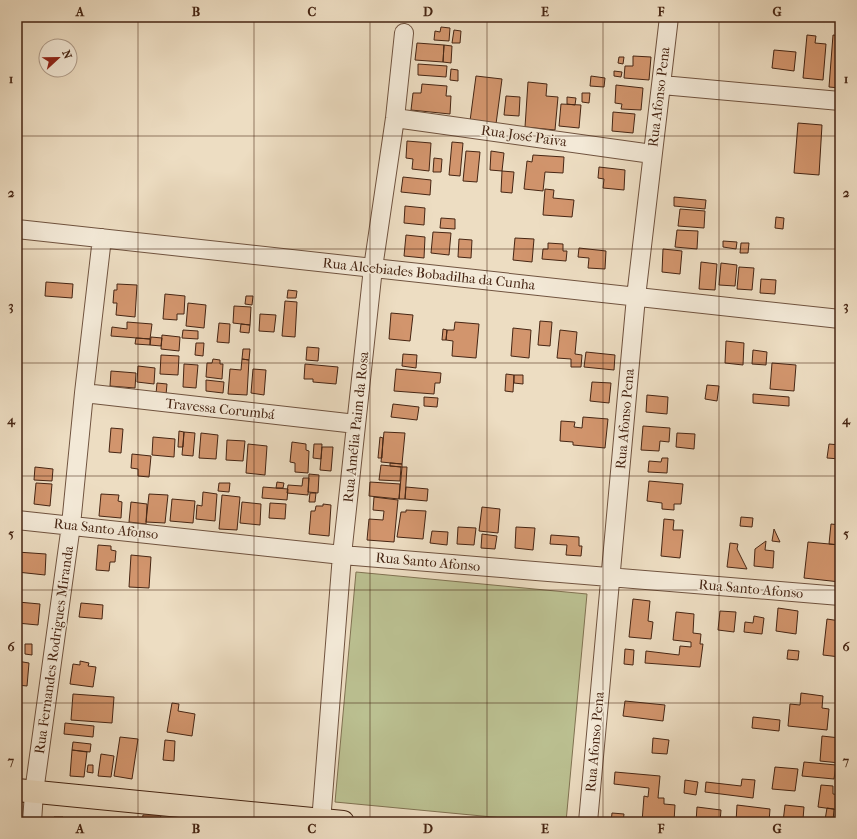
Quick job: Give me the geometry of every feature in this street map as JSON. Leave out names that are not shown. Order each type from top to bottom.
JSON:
[{"type":"main road","points":[[26,791],[343,822]]},
{"type":"street","name":"Rua Afonso Pena","points":[[588,822],[636,297],[669,17]]},
{"type":"street","name":"Rua Amélia Paim da Rosa","points":[[321,821],[342,555],[373,268],[395,118],[404,33]]},
{"type":"street","points":[[662,84],[840,101]]},
{"type":"street","name":"Rua José Paiva","points":[[395,118],[652,154]]},
{"type":"street","name":"Rua Alcebiades Bobadilha da Cunha","points":[[17,229],[840,319]]},
{"type":"street","name":"Rua Fernandes Rodrigues Miranda","points":[[32,822],[26,791],[71,526],[84,393],[102,238]]},
{"type":"street","name":"Travessa Corumbá","points":[[84,393],[356,424]]},
{"type":"street","name":"Rua Santo Afonso","points":[[17,520],[342,555],[840,596]]},
{"type":"green space","points":[[356,572],[587,594],[566,822],[545,822],[335,802]]},
{"type":"building","points":[[441,27],[450,28],[449,41],[434,40],[435,31],[440,32]]},
{"type":"building","points":[[454,30],[461,31],[460,43],[452,43]]},
{"type":"building","points":[[807,35],[816,36],[815,43],[826,44],[823,80],[803,78]]},
{"type":"building","points":[[833,35],[840,36],[840,88],[829,87]]},
{"type":"building","points":[[417,43],[444,45],[443,62],[415,60]]},
{"type":"building","points":[[444,45],[452,46],[451,63],[443,62]]},
{"type":"building","points":[[774,50],[796,52],[794,71],[772,68]]},
{"type":"building","points":[[633,56],[651,57],[649,80],[624,78],[625,66],[633,66]]},
{"type":"building","points":[[619,57],[624,57],[623,64],[618,63]]},
{"type":"building","points":[[418,64],[447,66],[446,77],[418,75]]},
{"type":"building","points":[[451,69],[458,70],[458,81],[450,80]]},
{"type":"building","points":[[614,71],[622,72],[621,77],[614,76]]},
{"type":"building","points":[[476,76],[502,79],[496,124],[470,121]]},
{"type":"building","points":[[591,76],[605,78],[604,87],[590,86]]},
{"type":"building","points":[[528,82],[547,84],[546,96],[558,97],[555,130],[525,127]]},
{"type":"building","points":[[422,84],[447,86],[446,96],[451,96],[450,114],[411,110],[413,93],[421,93]]},
{"type":"building","points":[[616,85],[643,88],[641,110],[621,109],[622,104],[615,103]]},
{"type":"building","points":[[582,93],[590,93],[589,103],[582,102]]},
{"type":"building","points":[[506,96],[520,97],[519,116],[504,115]]},
{"type":"building","points":[[567,97],[576,98],[575,105],[567,104]]},
{"type":"building","points":[[561,104],[581,105],[579,128],[559,126]]},
{"type":"building","points":[[613,112],[635,114],[633,133],[612,131]]},
{"type":"building","points":[[798,123],[822,125],[819,175],[794,173]]},
{"type":"building","points":[[407,141],[431,143],[429,171],[412,169],[413,159],[406,158]]},
{"type":"building","points":[[452,142],[463,143],[460,176],[449,175]]},
{"type":"building","points":[[466,151],[480,152],[477,182],[463,181]]},
{"type":"building","points":[[491,151],[504,153],[502,171],[490,170]]},
{"type":"building","points":[[533,155],[564,157],[563,173],[545,172],[543,191],[524,189],[527,161],[532,162]]},
{"type":"building","points":[[434,158],[442,159],[441,172],[433,172]]},
{"type":"building","points":[[599,167],[625,170],[624,190],[603,188],[604,179],[598,178]]},
{"type":"building","points":[[502,171],[514,172],[512,193],[501,192]]},
{"type":"building","points":[[403,177],[431,180],[430,195],[401,192]]},
{"type":"building","points":[[545,189],[554,190],[553,198],[574,200],[572,217],[543,215]]},
{"type":"building","points":[[674,197],[706,200],[705,209],[674,206]]},
{"type":"building","points":[[405,206],[425,208],[424,225],[404,223]]},
{"type":"building","points":[[680,209],[705,211],[704,228],[678,226]]},
{"type":"building","points":[[776,217],[784,218],[783,229],[775,228]]},
{"type":"building","points":[[441,218],[455,219],[455,229],[440,228]]},
{"type":"building","points":[[677,230],[698,231],[697,249],[675,247]]},
{"type":"building","points":[[433,232],[451,233],[449,255],[431,253]]},
{"type":"building","points":[[406,235],[425,237],[424,258],[404,256]]},
{"type":"building","points":[[515,238],[534,239],[532,262],[513,260]]},
{"type":"building","points":[[459,239],[472,240],[471,258],[458,257]]},
{"type":"building","points":[[723,241],[737,242],[736,249],[723,247]]},
{"type":"building","points":[[548,243],[563,244],[563,251],[567,251],[566,261],[542,259],[543,249],[548,249]]},
{"type":"building","points":[[741,243],[749,243],[748,253],[740,253]]},
{"type":"building","points":[[579,248],[606,251],[605,269],[588,268],[589,258],[578,257]]},
{"type":"building","points":[[663,249],[682,251],[680,274],[662,272]]},
{"type":"building","points":[[701,262],[717,264],[715,290],[699,289]]},
{"type":"building","points":[[721,263],[737,265],[735,286],[719,285]]},
{"type":"building","points":[[739,267],[754,268],[752,290],[737,289]]},
{"type":"building","points":[[761,279],[776,280],[775,294],[760,293]]},
{"type":"building","points":[[46,282],[73,284],[72,298],[45,296]]},
{"type":"building","points":[[117,284],[137,285],[135,317],[116,315],[117,303],[113,303],[114,290],[117,290]]},
{"type":"building","points":[[288,290],[297,291],[296,298],[287,298]]},
{"type":"building","points":[[165,294],[185,296],[184,314],[177,314],[177,320],[163,319]]},
{"type":"building","points":[[246,296],[253,296],[252,305],[245,304]]},
{"type":"building","points":[[285,301],[297,302],[295,337],[282,336]]},
{"type":"building","points":[[188,303],[206,305],[204,328],[186,326]]},
{"type":"building","points":[[234,306],[251,307],[250,325],[233,323]]},
{"type":"building","points":[[391,313],[413,315],[410,341],[389,339]]},
{"type":"building","points":[[260,314],[276,315],[274,332],[259,331]]},
{"type":"building","points":[[540,321],[552,322],[550,346],[538,345]]},
{"type":"building","points":[[127,322],[152,324],[150,339],[111,336],[112,327],[127,329]]},
{"type":"building","points":[[455,322],[479,324],[476,358],[452,356],[453,341],[446,340],[447,330],[454,330]]},
{"type":"building","points":[[219,323],[230,324],[229,343],[217,342]]},
{"type":"building","points":[[241,324],[250,325],[249,333],[240,332]]},
{"type":"building","points":[[513,328],[531,330],[529,358],[511,356]]},
{"type":"building","points":[[443,329],[447,330],[446,340],[442,340]]},
{"type":"building","points":[[183,330],[198,331],[198,339],[182,338]]},
{"type":"building","points":[[560,330],[577,332],[575,354],[582,355],[581,367],[571,367],[571,359],[557,358]]},
{"type":"building","points":[[162,335],[180,337],[179,351],[161,349]]},
{"type":"building","points":[[151,337],[162,338],[161,346],[150,345]]},
{"type":"building","points":[[136,338],[150,339],[150,345],[135,344]]},
{"type":"building","points":[[726,341],[744,343],[743,365],[725,363]]},
{"type":"building","points":[[196,343],[204,343],[203,356],[195,355]]},
{"type":"building","points":[[307,347],[319,348],[318,361],[306,360]]},
{"type":"building","points":[[243,349],[250,349],[249,360],[242,359]]},
{"type":"building","points":[[753,350],[767,352],[766,365],[752,364]]},
{"type":"building","points":[[586,352],[615,355],[614,370],[584,367]]},
{"type":"building","points":[[403,354],[417,355],[416,368],[402,366]]},
{"type":"building","points":[[161,355],[179,356],[178,375],[160,374]]},
{"type":"building","points":[[213,359],[220,360],[220,364],[223,364],[222,379],[206,377],[207,363],[212,363]]},
{"type":"building","points":[[242,359],[249,360],[247,395],[228,394],[230,369],[241,370]]},
{"type":"building","points":[[772,363],[796,365],[794,391],[770,389]]},
{"type":"building","points":[[184,364],[198,365],[196,388],[183,387]]},
{"type":"building","points":[[305,364],[338,367],[336,384],[313,382],[313,379],[304,379]]},
{"type":"building","points":[[138,366],[155,368],[154,384],[137,382]]},
{"type":"building","points":[[253,369],[266,370],[264,395],[251,393]]},
{"type":"building","points":[[396,369],[441,373],[440,383],[435,383],[434,394],[394,391]]},
{"type":"building","points":[[111,371],[136,373],[135,388],[110,386]]},
{"type":"building","points":[[506,374],[514,375],[513,392],[505,391]]},
{"type":"building","points":[[514,375],[523,375],[523,384],[514,383]]},
{"type":"building","points":[[206,380],[224,382],[223,393],[206,391]]},
{"type":"building","points":[[592,382],[611,383],[609,403],[590,401]]},
{"type":"building","points":[[157,383],[167,384],[166,395],[156,394]]},
{"type":"building","points":[[707,385],[719,386],[717,401],[705,399]]},
{"type":"building","points":[[753,394],[789,397],[789,406],[753,403]]},
{"type":"building","points":[[647,395],[668,397],[667,414],[646,412]]},
{"type":"building","points":[[424,397],[438,398],[437,407],[424,406]]},
{"type":"building","points":[[393,404],[419,407],[417,420],[391,417]]},
{"type":"building","points":[[583,417],[608,419],[605,448],[573,445],[573,442],[560,441],[561,421],[575,422],[574,427],[582,428]]},
{"type":"building","points":[[643,426],[670,428],[669,442],[660,441],[659,451],[641,450]]},
{"type":"building","points":[[111,428],[123,429],[121,453],[109,452]]},
{"type":"building","points":[[179,431],[184,432],[183,447],[178,447]]},
{"type":"building","points":[[184,432],[195,433],[193,456],[182,455]]},
{"type":"building","points":[[384,432],[405,433],[402,464],[381,462]]},
{"type":"building","points":[[201,433],[218,435],[216,459],[199,458]]},
{"type":"building","points":[[677,433],[695,434],[694,449],[676,447]]},
{"type":"building","points":[[153,437],[175,439],[174,457],[152,455]]},
{"type":"building","points":[[380,437],[383,438],[382,458],[378,458]]},
{"type":"building","points":[[227,440],[245,441],[243,461],[226,460]]},
{"type":"building","points":[[292,442],[306,444],[306,450],[309,451],[308,473],[295,472],[295,463],[290,462]]},
{"type":"building","points":[[248,444],[267,446],[265,475],[246,473]]},
{"type":"building","points":[[314,444],[322,444],[321,459],[313,458]]},
{"type":"building","points":[[829,444],[840,445],[840,459],[827,458]]},
{"type":"building","points":[[322,447],[333,447],[331,471],[320,470]]},
{"type":"building","points":[[132,454],[151,456],[149,477],[138,476],[138,469],[131,468]]},
{"type":"building","points":[[662,458],[668,458],[667,473],[648,472],[649,461],[661,462]]},
{"type":"building","points":[[390,463],[402,464],[402,467],[390,466]]},
{"type":"building","points":[[381,465],[401,467],[400,481],[379,480]]},
{"type":"building","points":[[35,467],[53,469],[52,481],[34,480]]},
{"type":"building","points":[[402,467],[407,467],[405,499],[399,499]]},
{"type":"building","points":[[309,474],[319,475],[318,493],[308,492]]},
{"type":"building","points":[[303,478],[309,478],[308,495],[287,493],[288,485],[302,486]]},
{"type":"building","points":[[649,481],[683,484],[681,504],[674,504],[674,510],[662,509],[662,503],[647,501]]},
{"type":"building","points":[[277,482],[284,483],[283,488],[276,488]]},
{"type":"building","points":[[370,482],[400,484],[399,499],[369,496]]},
{"type":"building","points":[[36,483],[52,484],[50,506],[34,504]]},
{"type":"building","points":[[219,483],[230,483],[229,492],[218,491]]},
{"type":"building","points":[[263,487],[288,489],[287,500],[262,498]]},
{"type":"building","points":[[406,487],[428,489],[427,501],[405,499]]},
{"type":"building","points":[[203,492],[217,494],[215,521],[196,519],[197,505],[202,506]]},
{"type":"building","points":[[310,493],[316,493],[315,502],[309,502]]},
{"type":"building","points":[[101,494],[119,495],[118,501],[122,502],[121,518],[99,516]]},
{"type":"building","points":[[149,494],[168,495],[165,523],[146,522]]},
{"type":"building","points":[[222,495],[240,497],[237,530],[219,529]]},
{"type":"building","points":[[374,497],[398,500],[394,542],[367,540],[369,519],[383,520],[384,511],[373,510]]},
{"type":"building","points":[[172,499],[195,501],[193,523],[170,521]]},
{"type":"building","points":[[131,502],[147,504],[146,524],[129,522]]},
{"type":"building","points":[[242,502],[261,504],[260,525],[240,523]]},
{"type":"building","points":[[270,503],[286,504],[285,519],[269,518]]},
{"type":"building","points":[[323,504],[331,505],[329,536],[309,534],[311,511],[315,511],[316,506],[323,506]]},
{"type":"building","points":[[482,507],[500,509],[498,533],[479,531]]},
{"type":"building","points":[[406,510],[426,511],[423,539],[397,537],[401,512],[406,512]]},
{"type":"building","points":[[741,517],[753,518],[752,527],[740,526]]},
{"type":"building","points":[[664,519],[674,520],[673,530],[683,530],[680,558],[661,556]]},
{"type":"building","points":[[831,524],[840,525],[840,545],[829,544]]},
{"type":"building","points":[[458,527],[476,528],[474,545],[457,544]]},
{"type":"building","points":[[516,527],[535,528],[533,550],[515,548]]},
{"type":"building","points":[[774,529],[780,542],[772,541]]},
{"type":"building","points":[[432,531],[448,532],[447,545],[430,543]]},
{"type":"building","points":[[482,534],[497,536],[495,549],[481,548]]},
{"type":"building","points":[[551,535],[579,537],[579,546],[582,546],[581,556],[566,555],[567,545],[550,544]]},
{"type":"building","points":[[766,541],[765,550],[774,551],[773,568],[754,566],[755,549]]},
{"type":"building","points":[[808,542],[840,545],[840,582],[804,578]]},
{"type":"building","points":[[730,543],[738,544],[737,549],[747,569],[727,567]]},
{"type":"building","points":[[98,545],[111,546],[111,550],[116,551],[115,562],[110,562],[109,571],[96,570]]},
{"type":"building","points":[[17,552],[46,554],[45,575],[17,572]]},
{"type":"building","points":[[131,555],[151,557],[149,588],[129,587]]},
{"type":"building","points":[[633,599],[650,601],[648,621],[653,622],[651,639],[629,637]]},
{"type":"building","points":[[18,602],[40,604],[38,625],[17,623]]},
{"type":"building","points":[[81,603],[103,605],[102,619],[79,617]]},
{"type":"building","points":[[778,608],[798,611],[796,634],[776,631]]},
{"type":"building","points":[[720,611],[736,612],[734,632],[718,630]]},
{"type":"building","points":[[676,612],[694,614],[693,633],[701,634],[700,644],[703,644],[700,667],[645,663],[646,651],[679,655],[680,646],[691,647],[691,642],[673,640]]},
{"type":"building","points":[[754,616],[764,618],[762,634],[744,632],[745,622],[753,623]]},
{"type":"building","points":[[827,619],[840,621],[840,657],[823,655]]},
{"type":"building","points":[[25,644],[32,644],[32,655],[25,654]]},
{"type":"building","points":[[625,649],[634,650],[633,665],[624,664]]},
{"type":"building","points":[[788,650],[799,651],[798,660],[787,659]]},
{"type":"building","points":[[17,661],[29,663],[27,686],[17,685]]},
{"type":"building","points":[[80,661],[89,663],[88,666],[96,667],[93,687],[70,684],[73,664],[80,665]]},
{"type":"building","points":[[801,693],[823,696],[822,708],[829,709],[827,730],[788,726],[790,704],[800,705]]},
{"type":"building","points":[[73,694],[114,697],[112,723],[71,720]]},
{"type":"building","points":[[625,701],[665,705],[663,721],[623,716]]},
{"type":"building","points":[[172,703],[179,704],[178,711],[195,714],[192,736],[167,732]]},
{"type":"building","points":[[753,717],[780,720],[779,731],[752,728]]},
{"type":"building","points":[[65,723],[94,726],[93,737],[64,734]]},
{"type":"building","points":[[822,736],[840,738],[840,763],[820,761]]},
{"type":"building","points":[[120,737],[138,739],[132,779],[114,776]]},
{"type":"building","points":[[653,738],[669,740],[667,754],[652,753]]},
{"type":"building","points":[[165,740],[175,741],[174,761],[163,760]]},
{"type":"building","points":[[73,742],[91,744],[90,752],[72,750]]},
{"type":"building","points":[[72,750],[87,752],[84,777],[70,776]]},
{"type":"building","points":[[101,754],[114,756],[111,777],[98,776]]},
{"type":"building","points":[[804,762],[836,765],[834,779],[802,776]]},
{"type":"building","points":[[88,765],[93,765],[93,773],[87,772]]},
{"type":"building","points":[[775,767],[798,769],[795,791],[772,789]]},
{"type":"building","points":[[615,772],[660,776],[658,798],[664,798],[664,804],[675,805],[674,822],[642,822],[644,796],[648,797],[649,788],[614,784]]},
{"type":"building","points":[[742,779],[755,780],[753,798],[705,792],[706,782],[741,786]]},
{"type":"building","points":[[685,780],[698,782],[696,795],[684,793]]},
{"type":"building","points":[[821,785],[833,786],[833,794],[840,795],[840,810],[818,807]]},
{"type":"building","points":[[737,805],[770,809],[769,822],[749,820],[749,822],[736,822]]},
{"type":"building","points":[[785,805],[804,807],[803,819],[807,819],[807,822],[783,822]]},
{"type":"building","points":[[697,807],[721,810],[720,822],[696,822]]},
{"type":"building","points":[[827,808],[834,809],[833,821],[825,820]]},
{"type":"building","points":[[612,813],[624,814],[623,822],[611,822]]},
{"type":"building","points":[[143,815],[161,815],[160,821],[142,821]]},
{"type":"building","points":[[54,817],[63,817],[63,822],[53,822]]},
{"type":"building","points":[[63,818],[80,819],[80,822],[63,822]]}]
